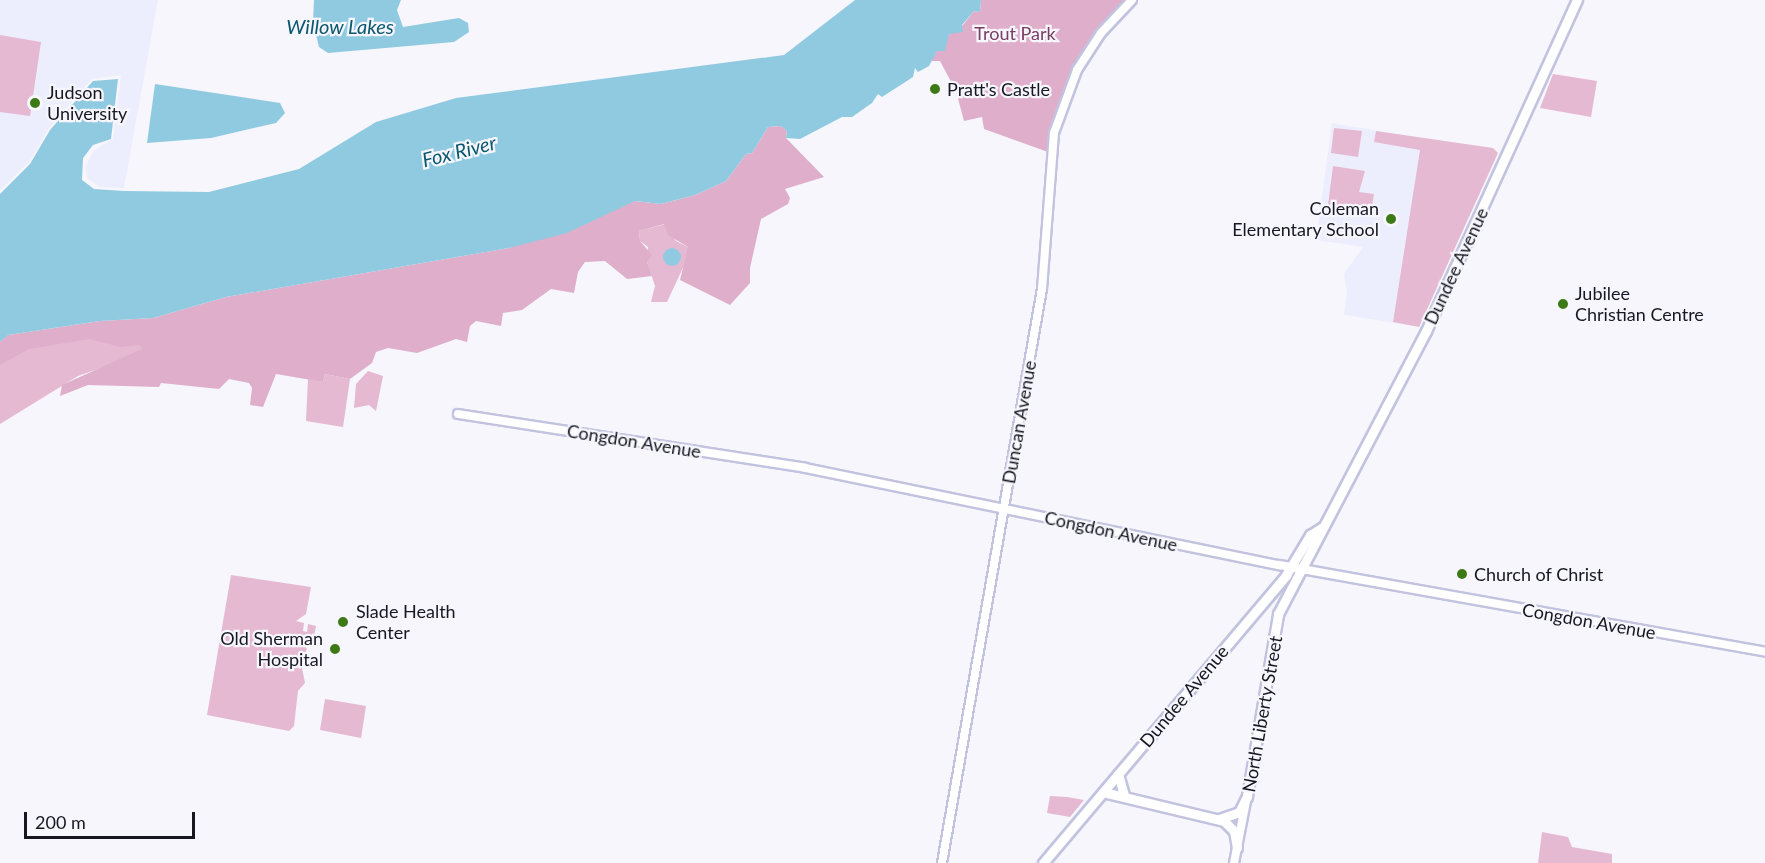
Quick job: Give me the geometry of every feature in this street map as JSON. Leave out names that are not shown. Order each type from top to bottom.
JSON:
[{"type":"main road","name":"Dundee Avenue","points":[[1304,570],[1319,529],[1426,331],[1577,0]]},
{"type":"main road","name":"Dundee Avenue","points":[[1042,863],[1290,567],[1319,529]]},
{"type":"main road","points":[[1278,614],[1290,567]]},
{"type":"main road","name":"North Liberty Street","points":[[1247,796],[1278,614],[1304,570]]},
{"type":"main road","points":[[1118,774],[1124,795]]},
{"type":"main road","points":[[1103,792],[1124,795],[1219,819],[1233,829],[1237,848]]},
{"type":"main road","points":[[1219,819],[1237,814],[1247,796]]},
{"type":"street","name":"Duncan Avenue","points":[[942,863],[1046,262],[1049,169],[1055,128],[1083,60],[1131,0]]},
{"type":"street","name":"Congdon Avenue","points":[[458,414],[750,459],[1304,570],[1765,652]]},
{"type":"street","name":"North Liberty Street","points":[[1234,863],[1247,796]]},
{"type":"shaded area","name":"Judson University","points":[[0,0],[158,0],[124,188],[100,187],[88,179],[85,168],[94,150],[113,139],[121,75],[92,79],[49,128],[30,161],[0,191]]},
{"type":"shaded area","points":[[0,35],[41,42],[30,116],[0,112]]},
{"type":"shaded area","points":[[1553,74],[1597,81],[1591,117],[1540,108]]},
{"type":"shaded area","name":"Coleman Elementary School","points":[[1332,123],[1495,151],[1415,326],[1344,315],[1347,294],[1344,274],[1363,247],[1316,240]]},
{"type":"shaded area","points":[[1334,128],[1362,131],[1358,157],[1331,153]]},
{"type":"shaded area","points":[[1376,131],[1493,148],[1498,153],[1419,327],[1393,322],[1420,150],[1374,142]]},
{"type":"shaded area","points":[[1333,166],[1365,171],[1359,192],[1374,194],[1371,211],[1328,205]]},
{"type":"shaded area","points":[[665,224],[676,241],[688,247],[688,257],[667,302],[651,302],[655,286],[647,262],[648,247],[640,241],[639,231]]},
{"type":"shaded area","points":[[8,335],[179,340],[78,376],[0,424],[0,342]]},
{"type":"shaded area","points":[[368,371],[383,376],[376,411],[369,405],[354,408],[356,384]]},
{"type":"shaded area","points":[[325,374],[350,379],[343,427],[306,421],[308,379],[323,382]]},
{"type":"shaded area","points":[[231,575],[311,587],[306,614],[296,621],[304,623],[303,631],[307,632],[308,624],[316,626],[314,636],[303,644],[307,649],[301,663],[305,683],[298,691],[294,726],[289,731],[207,715]]},
{"type":"shaded area","points":[[325,699],[366,706],[361,738],[320,730]]},
{"type":"shaded area","points":[[1050,796],[1084,800],[1070,817],[1047,813]]},
{"type":"shaded area","points":[[1542,832],[1568,837],[1572,847],[1612,854],[1612,863],[1538,863]]},
{"type":"green space","name":"Trout Park","points":[[981,0],[1128,0],[1074,69],[1059,107],[1048,152],[984,129],[982,117],[964,121],[956,91],[940,61],[932,61],[931,56],[945,44],[949,34],[958,31],[974,11],[980,12]]},
{"type":"green space","points":[[781,126],[787,131],[786,138],[824,177],[785,189],[790,198],[788,204],[761,219],[750,268],[750,283],[730,305],[680,280],[688,247],[668,235],[664,224],[639,231],[640,241],[652,255],[647,262],[652,276],[627,279],[605,261],[585,262],[578,272],[574,293],[551,289],[522,310],[503,313],[501,326],[476,321],[470,326],[467,342],[456,339],[417,353],[388,348],[376,352],[372,363],[350,379],[325,374],[323,382],[276,374],[263,407],[250,405],[252,388],[249,383],[229,379],[219,389],[161,383],[159,387],[88,385],[60,396],[62,385],[142,349],[139,345],[121,347],[89,339],[29,349],[0,365],[0,342],[8,335],[100,321],[153,318],[226,297],[509,248],[635,201],[661,204],[695,195],[726,181],[746,154],[752,153],[768,127]]},
{"type":"water","name":"Willow Lakes","points":[[314,0],[401,0],[397,10],[403,27],[459,18],[468,23],[469,32],[454,42],[328,53],[319,47],[313,23]]},
{"type":"water","name":"Fox River","points":[[855,0],[981,0],[980,12],[974,11],[962,25],[963,32],[949,34],[945,51],[937,51],[929,66],[918,72],[915,68],[913,77],[882,97],[878,94],[872,103],[852,117],[842,117],[800,139],[786,138],[787,131],[781,126],[768,127],[752,153],[746,154],[726,181],[695,195],[661,204],[635,201],[567,233],[509,248],[226,297],[153,318],[100,321],[8,335],[0,342],[0,194],[30,164],[50,130],[93,81],[118,79],[111,139],[93,145],[83,158],[82,180],[94,189],[209,192],[299,169],[376,122],[456,98],[784,55]]},
{"type":"water","points":[[155,84],[280,103],[285,113],[276,123],[211,138],[147,143]]},
{"type":"water","points":[[672,248],[678,251],[681,257],[678,263],[672,266],[666,263],[663,257],[666,251]]},
{"type":"place","name":"Pratt's Castle","points":[[935,89]]},
{"type":"place","name":"Judson University","points":[[35,103]]},
{"type":"place","name":"Coleman Elementary School","points":[[1391,219]]},
{"type":"place","name":"Jubilee Christian Centre","points":[[1563,304]]},
{"type":"place","name":"Church of Christ","points":[[1462,574]]},
{"type":"place","name":"Slade Health Center","points":[[343,622]]},
{"type":"place","name":"Old Sherman Hospital","points":[[335,649]]}]
